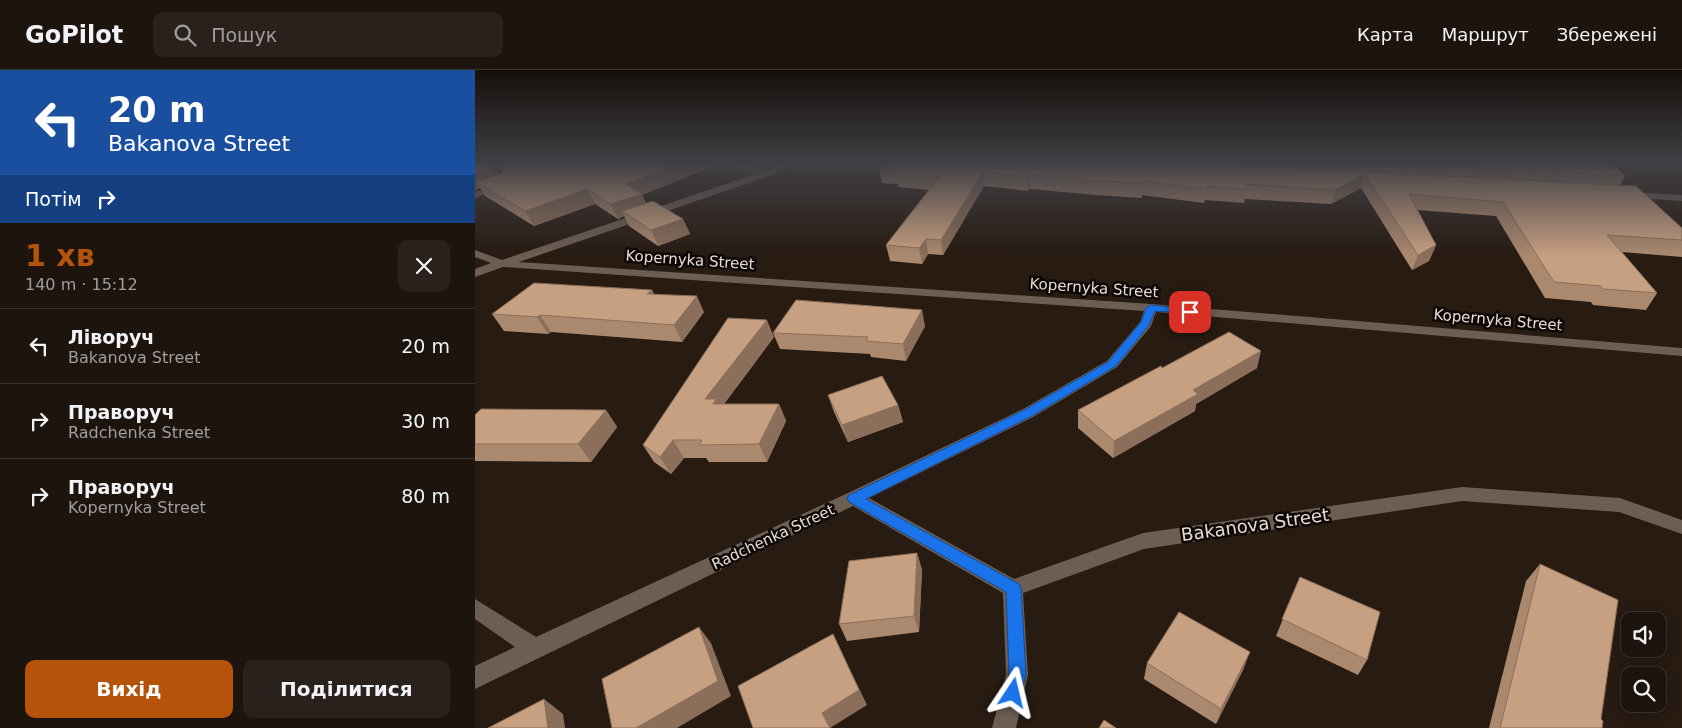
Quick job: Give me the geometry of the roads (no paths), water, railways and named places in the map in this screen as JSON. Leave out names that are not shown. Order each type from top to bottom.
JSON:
[{"type":"street","points":[[475,273],[708,194]]},
{"type":"street","points":[[1622,195],[1682,198]]},
{"type":"street","points":[[475,253],[503,264]]},
{"type":"street","name":"Kopernyka Street","points":[[503,264],[1151,308],[1682,352]]},
{"type":"street","name":"Radchenka Street","points":[[475,678],[1028,413],[1112,364],[1146,323],[1151,308]]},
{"type":"street","name":"Bakanova Street","points":[[1013,588],[1143,541],[1462,494],[1620,506],[1682,527]]},
{"type":"street","points":[[854,498],[1013,588],[1017,675],[1004,728]]},
{"type":"street","points":[[475,608],[535,648]]}]
